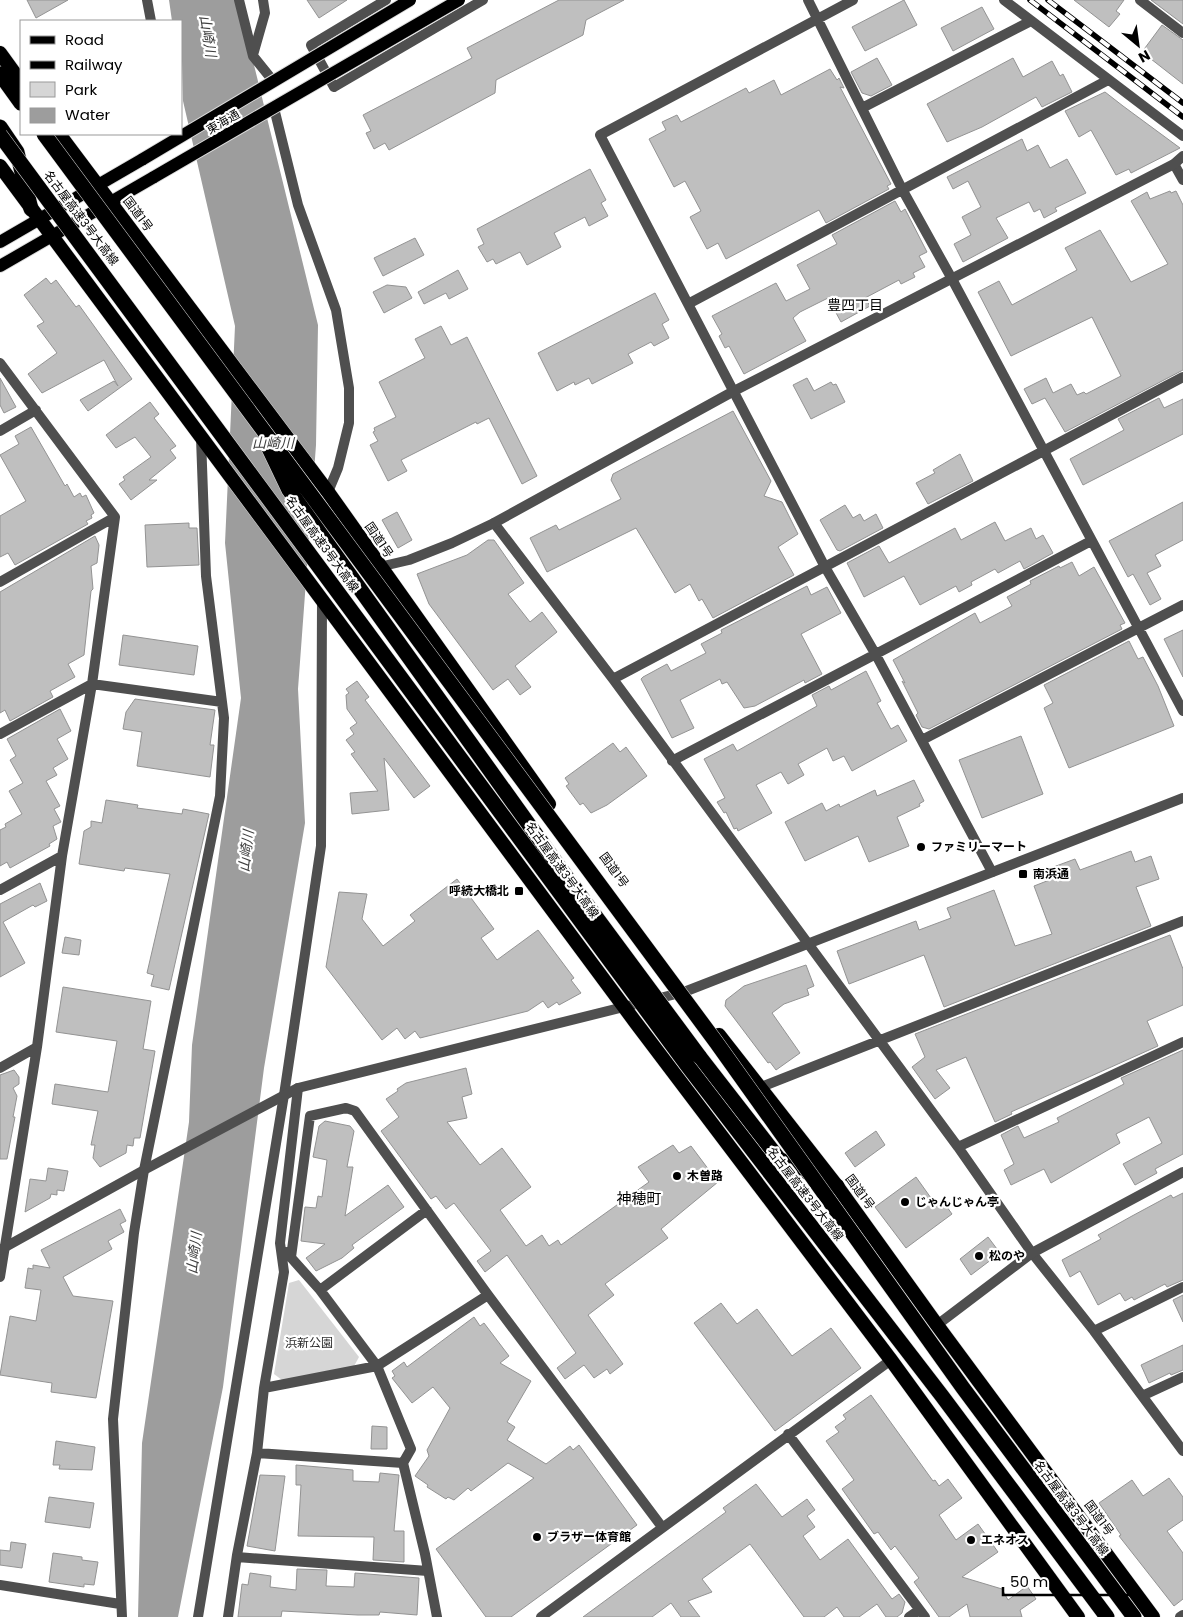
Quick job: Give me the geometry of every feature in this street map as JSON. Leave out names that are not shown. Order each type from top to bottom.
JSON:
[{"type":"highway","points":[[0,53],[20,81]]},
{"type":"highway","points":[[0,74],[20,101]]},
{"type":"highway","points":[[0,127],[17,152],[35,214]]},
{"type":"highway","name":"名古屋高速3号大高線","points":[[0,135],[686,1065],[936,1388],[1107,1617]]},
{"type":"highway","name":"名古屋高速3号大高線","points":[[45,135],[252,411],[716,1042],[963,1388],[1134,1617]]},
{"type":"highway","name":"国道1号","points":[[60,135],[328,492],[379,567],[684,992],[761,1087],[837,1186],[937,1325],[1153,1617]]},
{"type":"highway","points":[[0,166],[322,602],[891,1360],[1078,1617]]},
{"type":"highway","points":[[252,411],[289,490],[565,875],[699,1056],[779,1159],[837,1186]]},
{"type":"main road","name":"東海通","points":[[182,132],[274,82],[410,0]]},
{"type":"main road","name":"東海通","points":[[0,266],[111,204],[459,0]]},
{"type":"main road","name":"東海通","points":[[0,242],[35,214],[98,186],[143,159],[173,137]]},
{"type":"street","points":[[147,0],[151,20]]},
{"type":"street","points":[[239,0],[253,56],[274,82]]},
{"type":"street","points":[[253,56],[265,14],[263,0]]},
{"type":"street","points":[[386,0],[311,45],[334,87],[483,0]]},
{"type":"street","points":[[808,0],[902,189],[1183,711]]},
{"type":"street","points":[[853,0],[600,135],[825,567],[876,655],[992,872]]},
{"type":"street","points":[[1004,0],[1183,136]]},
{"type":"street","points":[[1140,0],[1183,33]]},
{"type":"street","points":[[862,108],[1030,20]]},
{"type":"street","points":[[688,304],[1108,80]]},
{"type":"street","points":[[274,108],[298,205],[336,310],[349,388],[348,423],[338,468],[328,492]]},
{"type":"street","points":[[379,567],[409,560],[452,543],[494,523],[734,391],[1174,164],[1183,156]]},
{"type":"street","points":[[1174,164],[1183,180]]},
{"type":"street","points":[[0,363],[116,517],[92,684],[62,856],[37,1047],[2,1248],[0,1277]]},
{"type":"street","points":[[613,679],[1183,377]]},
{"type":"street","points":[[0,430],[36,410]]},
{"type":"street","points":[[122,1617],[113,1419],[134,1233],[220,796],[224,718],[206,576],[202,438]]},
{"type":"street","points":[[0,582],[116,517]]},
{"type":"street","points":[[494,523],[613,679],[806,944],[958,1147],[1032,1253],[1094,1331],[1183,1451]]},
{"type":"street","points":[[672,760],[1092,541]]},
{"type":"street","points":[[198,1617],[321,846],[322,602]]},
{"type":"street","points":[[922,740],[1183,605]]},
{"type":"street","points":[[0,734],[92,684],[222,702]]},
{"type":"street","points":[[2,1248],[298,1088],[684,992],[1183,798]]},
{"type":"street","points":[[0,890],[62,856]]},
{"type":"street","points":[[761,1087],[877,1040],[1183,922]]},
{"type":"street","points":[[958,1147],[1183,1042]]},
{"type":"street","points":[[0,1068],[37,1047]]},
{"type":"street","points":[[228,1617],[237,1557],[257,1453],[264,1388],[284,1272],[280,1246],[298,1088]]},
{"type":"street","points":[[291,1257],[310,1116],[346,1108],[355,1110],[488,1295],[662,1527]]},
{"type":"street","points":[[937,1325],[1032,1253],[1183,1172]]},
{"type":"street","points":[[320,1290],[427,1210]]},
{"type":"street","points":[[280,1246],[320,1290],[377,1366],[411,1449],[403,1463],[437,1617]]},
{"type":"street","points":[[1094,1331],[1183,1287]]},
{"type":"street","points":[[264,1388],[377,1366],[488,1295]]},
{"type":"street","points":[[541,1617],[891,1360]]},
{"type":"street","points":[[1142,1396],[1183,1377]]},
{"type":"street","points":[[788,1434],[922,1613],[909,1617]]},
{"type":"street","points":[[257,1453],[403,1463]]},
{"type":"street","points":[[237,1557],[428,1571]]},
{"type":"street","points":[[0,1585],[120,1604]]},
{"type":"green space","name":"浜新公園","points":[[299,1280],[359,1357],[353,1368],[282,1380],[274,1374],[289,1283]]},
{"type":"water","name":"山崎川","points":[[169,0],[238,0],[318,325],[316,445],[298,689],[305,823],[264,1068],[223,1387],[178,1617],[138,1617],[142,1443],[189,1122],[192,1045],[241,698],[225,543],[235,326],[183,101],[182,20],[172,20]]},
{"type":"building","points":[[27,0],[68,0],[36,18]]},
{"type":"building","points":[[307,0],[347,0],[319,18]]},
{"type":"building","points":[[559,0],[624,0],[586,20],[583,35],[496,80],[495,93],[389,150],[385,143],[374,149],[366,133],[371,131],[363,115],[472,58],[467,48]]},
{"type":"building","points":[[904,0],[917,25],[865,51],[852,27]]},
{"type":"building","points":[[1074,0],[1124,0],[1116,11],[1120,14],[1109,27]]},
{"type":"building","points":[[1151,0],[1183,0],[1183,24]]},
{"type":"building","points":[[982,7],[994,29],[953,51],[941,28]]},
{"type":"building","points":[[1162,25],[1183,40],[1183,84],[1142,52]]},
{"type":"building","points":[[877,58],[892,85],[871,96],[862,93],[851,72]]},
{"type":"building","points":[[1013,58],[1023,77],[1052,61],[1060,76],[1063,74],[1072,92],[1042,107],[1036,97],[982,127],[947,142],[927,104]]},
{"type":"building","points":[[830,69],[837,80],[839,78],[844,88],[840,87],[891,184],[887,186],[889,189],[826,223],[819,210],[726,259],[718,243],[707,249],[690,217],[701,211],[685,181],[674,187],[649,139],[666,130],[662,122],[677,115],[681,122],[746,88],[749,93],[774,80],[781,95]]},
{"type":"building","points":[[1105,92],[1180,148],[1131,173],[1129,169],[1116,175],[1091,130],[1079,137],[1065,111]]},
{"type":"building","points":[[1022,139],[1027,151],[1038,145],[1050,168],[1067,159],[1086,193],[1055,208],[1057,211],[1044,218],[1040,209],[1034,212],[1029,202],[996,218],[1008,238],[963,262],[954,244],[971,235],[962,217],[981,207],[968,181],[953,189],[947,177]]},
{"type":"building","points":[[590,169],[606,200],[601,203],[608,216],[589,226],[585,217],[554,233],[561,247],[527,265],[520,252],[496,264],[493,259],[487,262],[478,247],[484,244],[477,229]]},
{"type":"building","points":[[1170,191],[1171,193],[1176,191],[1183,205],[1183,370],[1065,432],[1045,398],[1032,404],[1024,389],[1046,378],[1053,393],[1071,384],[1077,395],[1084,392],[1086,394],[1121,376],[1092,317],[1011,356],[978,292],[999,281],[1012,305],[1077,270],[1065,248],[1100,230],[1131,282],[1168,264],[1131,201],[1147,192],[1150,199]]},
{"type":"building","points":[[895,201],[901,212],[905,209],[927,252],[919,256],[925,267],[913,273],[915,277],[901,284],[899,280],[865,298],[870,306],[841,322],[828,298],[800,312],[793,318],[806,341],[744,374],[729,346],[725,348],[719,336],[722,334],[712,316],[776,283],[786,301],[810,289],[797,265],[837,244],[832,235]]},
{"type":"building","points":[[415,238],[424,255],[383,276],[374,258]]},
{"type":"building","points":[[458,270],[468,289],[449,299],[446,293],[424,304],[418,292]]},
{"type":"building","points":[[46,278],[51,284],[56,280],[76,307],[79,305],[132,379],[88,411],[80,400],[114,381],[118,386],[104,360],[42,393],[28,374],[57,353],[37,326],[44,322],[24,295]]},
{"type":"building","points":[[387,285],[406,287],[412,298],[384,313],[373,292]]},
{"type":"building","points":[[655,293],[669,320],[662,324],[669,338],[654,346],[651,342],[628,354],[633,363],[592,384],[589,378],[575,385],[574,382],[557,391],[538,353]]},
{"type":"building","points":[[441,326],[451,345],[467,337],[537,476],[522,484],[489,418],[477,424],[476,422],[401,460],[407,471],[388,481],[370,445],[378,441],[373,432],[375,431],[374,428],[396,417],[379,382],[425,358],[415,339]]},
{"type":"building","points":[[0,378],[16,407],[4,413],[0,405]]},
{"type":"building","points":[[807,378],[814,391],[831,382],[833,385],[836,384],[845,402],[811,419],[793,385]]},
{"type":"building","points":[[1159,398],[1164,408],[1183,399],[1183,434],[1083,485],[1070,459],[1124,430],[1118,419]]},
{"type":"building","points":[[150,402],[159,414],[154,418],[176,446],[170,450],[176,458],[149,480],[157,480],[131,500],[119,484],[125,480],[123,477],[151,457],[135,437],[116,448],[106,435]]},
{"type":"building","points":[[733,411],[771,481],[764,496],[782,502],[798,534],[778,547],[794,575],[713,618],[702,599],[699,601],[690,584],[675,593],[636,528],[547,572],[530,538],[556,525],[559,530],[621,499],[611,480],[613,474]]},
{"type":"building","points":[[31,427],[65,486],[67,484],[74,497],[80,493],[82,497],[86,495],[94,513],[91,515],[92,518],[86,521],[88,524],[15,565],[8,553],[0,557],[0,516],[26,501],[0,455],[19,444],[15,436]]},
{"type":"building","points":[[960,454],[973,481],[928,504],[916,483],[935,473],[933,470]]},
{"type":"building","points":[[1183,502],[1183,540],[1155,555],[1161,566],[1147,573],[1161,599],[1150,605],[1133,574],[1128,577],[1109,541]]},
{"type":"building","points":[[845,505],[853,518],[860,514],[864,521],[876,514],[883,528],[840,551],[837,550],[820,520]]},
{"type":"building","points":[[397,512],[412,540],[398,548],[382,520]]},
{"type":"building","points":[[995,522],[1005,541],[1031,528],[1036,539],[1043,535],[1053,553],[1024,569],[1020,561],[998,573],[995,569],[971,582],[972,585],[959,592],[956,586],[920,605],[904,576],[864,597],[847,563],[879,546],[889,563],[955,528],[961,540]]},
{"type":"building","points":[[189,523],[189,528],[197,528],[199,565],[147,567],[145,525]]},
{"type":"building","points":[[95,536],[99,545],[97,563],[91,566],[93,589],[91,591],[84,655],[68,664],[75,677],[50,691],[53,697],[10,721],[5,710],[0,713],[0,592]]},
{"type":"building","points":[[488,540],[494,540],[524,583],[508,594],[530,622],[542,612],[557,632],[515,666],[531,687],[520,695],[508,679],[493,690],[429,604],[417,574],[467,555]]},
{"type":"building","points":[[1072,562],[1079,576],[1094,567],[1125,623],[1120,625],[1122,629],[929,729],[922,727],[916,715],[918,713],[893,660],[975,613],[980,623],[1012,606],[1007,597],[1031,584],[1030,581],[1059,566],[1060,568]]},
{"type":"building","points":[[807,586],[811,595],[827,587],[841,613],[801,634],[822,674],[805,683],[804,680],[755,706],[744,708],[727,682],[722,684],[720,679],[680,700],[694,728],[672,738],[641,679],[667,664],[671,671],[706,653],[701,644],[722,633],[721,630]]},
{"type":"building","points":[[1183,630],[1183,677],[1164,639]]},
{"type":"building","points":[[123,635],[198,646],[194,675],[119,665]]},
{"type":"building","points":[[1129,641],[1138,659],[1143,657],[1158,686],[1174,726],[1069,768],[1044,708],[1053,703],[1044,685]]},
{"type":"building","points":[[866,671],[881,701],[877,703],[891,729],[898,725],[907,741],[852,771],[844,756],[833,761],[827,748],[798,764],[804,775],[788,784],[781,772],[756,785],[772,813],[738,831],[737,828],[734,829],[726,812],[724,813],[717,802],[725,798],[704,759],[733,744],[737,751],[817,706],[812,695],[829,686],[831,690]]},
{"type":"building","points":[[357,681],[369,697],[365,700],[430,786],[414,798],[384,758],[389,810],[352,814],[350,793],[378,791],[351,754],[355,752],[346,740],[354,734],[350,728],[357,723],[347,709],[346,695],[349,693],[346,689]]},
{"type":"building","points":[[135,699],[215,710],[210,745],[214,745],[210,777],[137,766],[142,732],[123,729],[126,712]]},
{"type":"building","points":[[60,709],[71,731],[57,739],[68,759],[53,768],[57,775],[46,781],[60,806],[54,809],[61,822],[53,826],[57,839],[49,844],[50,846],[10,868],[7,862],[0,866],[0,830],[6,827],[5,824],[22,814],[9,791],[23,783],[10,760],[16,756],[7,739]]},
{"type":"building","points":[[1021,736],[1043,794],[982,818],[959,760]]},
{"type":"building","points":[[613,743],[620,752],[626,747],[647,776],[607,805],[591,813],[583,803],[580,805],[566,786],[569,784],[565,778]]},
{"type":"building","points":[[914,780],[924,801],[919,804],[920,806],[897,817],[909,846],[869,862],[858,836],[805,861],[785,822],[822,803],[826,811],[839,804],[840,807],[875,790],[877,796]]},
{"type":"building","points":[[106,800],[138,805],[137,808],[182,814],[183,809],[209,814],[169,990],[151,986],[154,975],[147,973],[170,874],[125,868],[124,871],[79,864],[84,831],[91,827],[91,821],[102,823]]},
{"type":"building","points":[[1131,851],[1135,862],[1151,856],[1159,879],[1136,887],[1151,926],[944,1007],[924,955],[849,984],[837,951],[916,921],[919,930],[951,918],[947,908],[994,890],[1015,946],[1052,934],[1034,886],[1052,879],[1048,869],[1075,859],[1080,870]]},
{"type":"building","points":[[457,879],[494,929],[481,938],[497,960],[538,930],[574,978],[571,980],[581,993],[559,1005],[557,1002],[548,1008],[543,1001],[528,1011],[420,1038],[415,1031],[405,1039],[397,1028],[382,1040],[326,967],[339,892],[367,894],[362,919],[383,946],[415,921],[410,915]]},
{"type":"building","points":[[40,883],[47,901],[35,907],[33,905],[3,922],[25,963],[0,977],[0,904]]},
{"type":"building","points":[[1170,935],[1183,969],[1183,1005],[1147,1021],[1158,1046],[1011,1112],[1012,1114],[995,1122],[966,1057],[936,1070],[950,1088],[935,1099],[912,1067],[925,1057],[915,1034]]},
{"type":"building","points":[[65,937],[81,940],[79,955],[62,953]]},
{"type":"building","points":[[806,965],[814,986],[807,989],[809,995],[784,1004],[772,1013],[800,1053],[776,1070],[770,1062],[768,1063],[725,1006],[726,1000],[744,986]]},
{"type":"building","points":[[63,987],[151,1001],[143,1049],[155,1051],[140,1138],[134,1138],[133,1146],[127,1145],[126,1153],[100,1167],[93,1158],[95,1145],[91,1145],[98,1111],[52,1104],[55,1084],[108,1092],[117,1041],[56,1032]]},
{"type":"building","points":[[1183,1050],[1183,1154],[1155,1169],[1157,1173],[1135,1185],[1123,1164],[1162,1143],[1149,1117],[1116,1134],[1120,1143],[1051,1183],[1044,1169],[1011,1185],[1004,1170],[1014,1164],[1001,1135],[1018,1126],[1024,1138],[1059,1122],[1057,1118],[1124,1084],[1121,1078]]},
{"type":"building","points":[[466,1068],[472,1094],[462,1097],[467,1118],[447,1122],[480,1165],[502,1148],[531,1187],[500,1210],[526,1246],[542,1235],[549,1246],[558,1240],[561,1245],[649,1182],[638,1167],[673,1145],[679,1153],[691,1146],[718,1182],[661,1229],[668,1238],[605,1284],[614,1295],[588,1315],[623,1364],[610,1374],[607,1369],[594,1378],[584,1365],[565,1379],[557,1368],[576,1353],[507,1255],[485,1272],[477,1261],[491,1251],[454,1203],[446,1209],[436,1196],[431,1199],[381,1131],[399,1117],[386,1099],[398,1091],[397,1089],[406,1083]]},
{"type":"building","points":[[14,1070],[19,1077],[19,1084],[13,1088],[17,1096],[13,1117],[15,1117],[7,1159],[0,1159],[0,1075]]},
{"type":"building","points":[[325,1121],[350,1126],[354,1131],[347,1167],[353,1167],[345,1216],[388,1185],[404,1207],[352,1245],[354,1248],[342,1258],[316,1271],[306,1258],[325,1244],[301,1241],[305,1207],[316,1208],[318,1196],[322,1197],[327,1160],[313,1157],[319,1126]]},
{"type":"building","points":[[876,1131],[885,1145],[855,1167],[845,1153]]},
{"type":"building","points":[[48,1168],[68,1171],[64,1191],[57,1190],[57,1195],[51,1194],[50,1198],[25,1212],[30,1179],[46,1181]]},
{"type":"building","points":[[916,1177],[936,1205],[942,1200],[952,1214],[906,1248],[875,1207]]},
{"type":"building","points":[[1183,1193],[1183,1280],[1167,1287],[1165,1284],[1134,1300],[1132,1297],[1125,1301],[1120,1293],[1098,1305],[1080,1271],[1070,1277],[1062,1260],[1101,1239],[1098,1235],[1132,1216],[1171,1195],[1173,1198]]},
{"type":"building","points":[[120,1209],[126,1221],[120,1224],[124,1232],[108,1241],[112,1249],[63,1277],[73,1296],[113,1301],[96,1398],[51,1392],[52,1383],[0,1375],[10,1316],[36,1321],[41,1290],[25,1288],[28,1268],[33,1269],[33,1265],[50,1268],[41,1250]]},
{"type":"building","points":[[988,1237],[1000,1253],[971,1275],[960,1259]]},
{"type":"building","points":[[1183,1295],[1183,1322],[1173,1300]]},
{"type":"building","points":[[721,1303],[737,1324],[757,1309],[792,1356],[831,1328],[861,1368],[775,1431],[694,1323]]},
{"type":"building","points":[[474,1317],[480,1326],[484,1323],[509,1356],[500,1363],[531,1381],[507,1422],[515,1427],[507,1440],[546,1464],[570,1446],[573,1450],[579,1445],[637,1525],[511,1617],[486,1617],[436,1549],[534,1478],[508,1463],[471,1491],[468,1488],[454,1500],[448,1497],[446,1499],[427,1487],[428,1485],[415,1476],[429,1456],[427,1450],[450,1408],[433,1387],[412,1403],[392,1378],[395,1376],[392,1371],[404,1362],[407,1367]]},
{"type":"building","points":[[1183,1345],[1183,1370],[1171,1375],[1170,1373],[1149,1383],[1141,1365]]},
{"type":"building","points":[[871,1395],[933,1481],[935,1480],[939,1486],[948,1479],[962,1498],[939,1515],[956,1540],[978,1524],[998,1552],[962,1577],[1002,1589],[1008,1600],[1027,1586],[1036,1599],[1020,1610],[1022,1617],[970,1617],[967,1604],[949,1617],[939,1617],[914,1582],[919,1578],[895,1546],[891,1550],[878,1532],[874,1534],[842,1489],[854,1480],[826,1441],[839,1432],[835,1427],[846,1419],[843,1415]]},
{"type":"building","points":[[372,1426],[387,1427],[387,1449],[371,1449]]},
{"type":"building","points":[[56,1441],[95,1447],[92,1470],[59,1469],[60,1465],[53,1465]]},
{"type":"building","points":[[296,1465],[353,1470],[353,1481],[379,1482],[380,1473],[399,1475],[394,1531],[404,1531],[404,1562],[373,1560],[374,1537],[298,1536],[301,1485],[296,1485]]},
{"type":"building","points":[[260,1475],[285,1476],[275,1551],[247,1546]]},
{"type":"building","points":[[1169,1478],[1183,1497],[1183,1520],[1167,1531],[1183,1553],[1183,1599],[1174,1606],[1119,1536],[1121,1535],[1099,1503],[1132,1480],[1143,1496]]},
{"type":"building","points":[[756,1484],[782,1517],[807,1499],[815,1510],[807,1516],[815,1527],[803,1536],[820,1560],[848,1539],[892,1599],[899,1594],[905,1602],[902,1613],[897,1617],[886,1617],[877,1604],[859,1617],[844,1617],[837,1607],[824,1617],[804,1617],[750,1544],[702,1579],[712,1592],[688,1601],[700,1617],[681,1617],[671,1603],[652,1617],[583,1617],[726,1512],[723,1508]]},
{"type":"building","points":[[49,1497],[94,1503],[90,1528],[45,1522]]},
{"type":"building","points":[[11,1542],[26,1544],[22,1568],[0,1565],[0,1550],[10,1551]]},
{"type":"building","points":[[53,1553],[82,1557],[82,1560],[98,1562],[94,1585],[84,1584],[84,1587],[49,1582]]},
{"type":"building","points":[[297,1569],[327,1570],[326,1586],[354,1587],[355,1573],[419,1578],[417,1615],[380,1612],[379,1615],[358,1615],[282,1611],[281,1617],[238,1617],[242,1584],[248,1585],[250,1573],[271,1576],[270,1587],[296,1590]]},
{"type":"railway","points":[[1030,0],[1183,117]]},
{"type":"railway","points":[[1048,0],[1183,103]]},
{"type":"place","name":"ファミリーマート","points":[[921,847]]},
{"type":"place","name":"南浜通","points":[[1023,874]]},
{"type":"place","name":"呼続大橋北","points":[[519,891]]},
{"type":"place","name":"木曽路","points":[[677,1176]]},
{"type":"place","name":"じゃんじゃん亭","points":[[905,1202]]},
{"type":"place","name":"松のや","points":[[979,1256]]},
{"type":"place","name":"ブラザー体育館","points":[[537,1537]]},
{"type":"place","name":"エネオス","points":[[971,1540]]},
{"type":"district","name":"豊四丁目","points":[[855,305]]},
{"type":"district","name":"神穂町","points":[[639,1199]]}]
